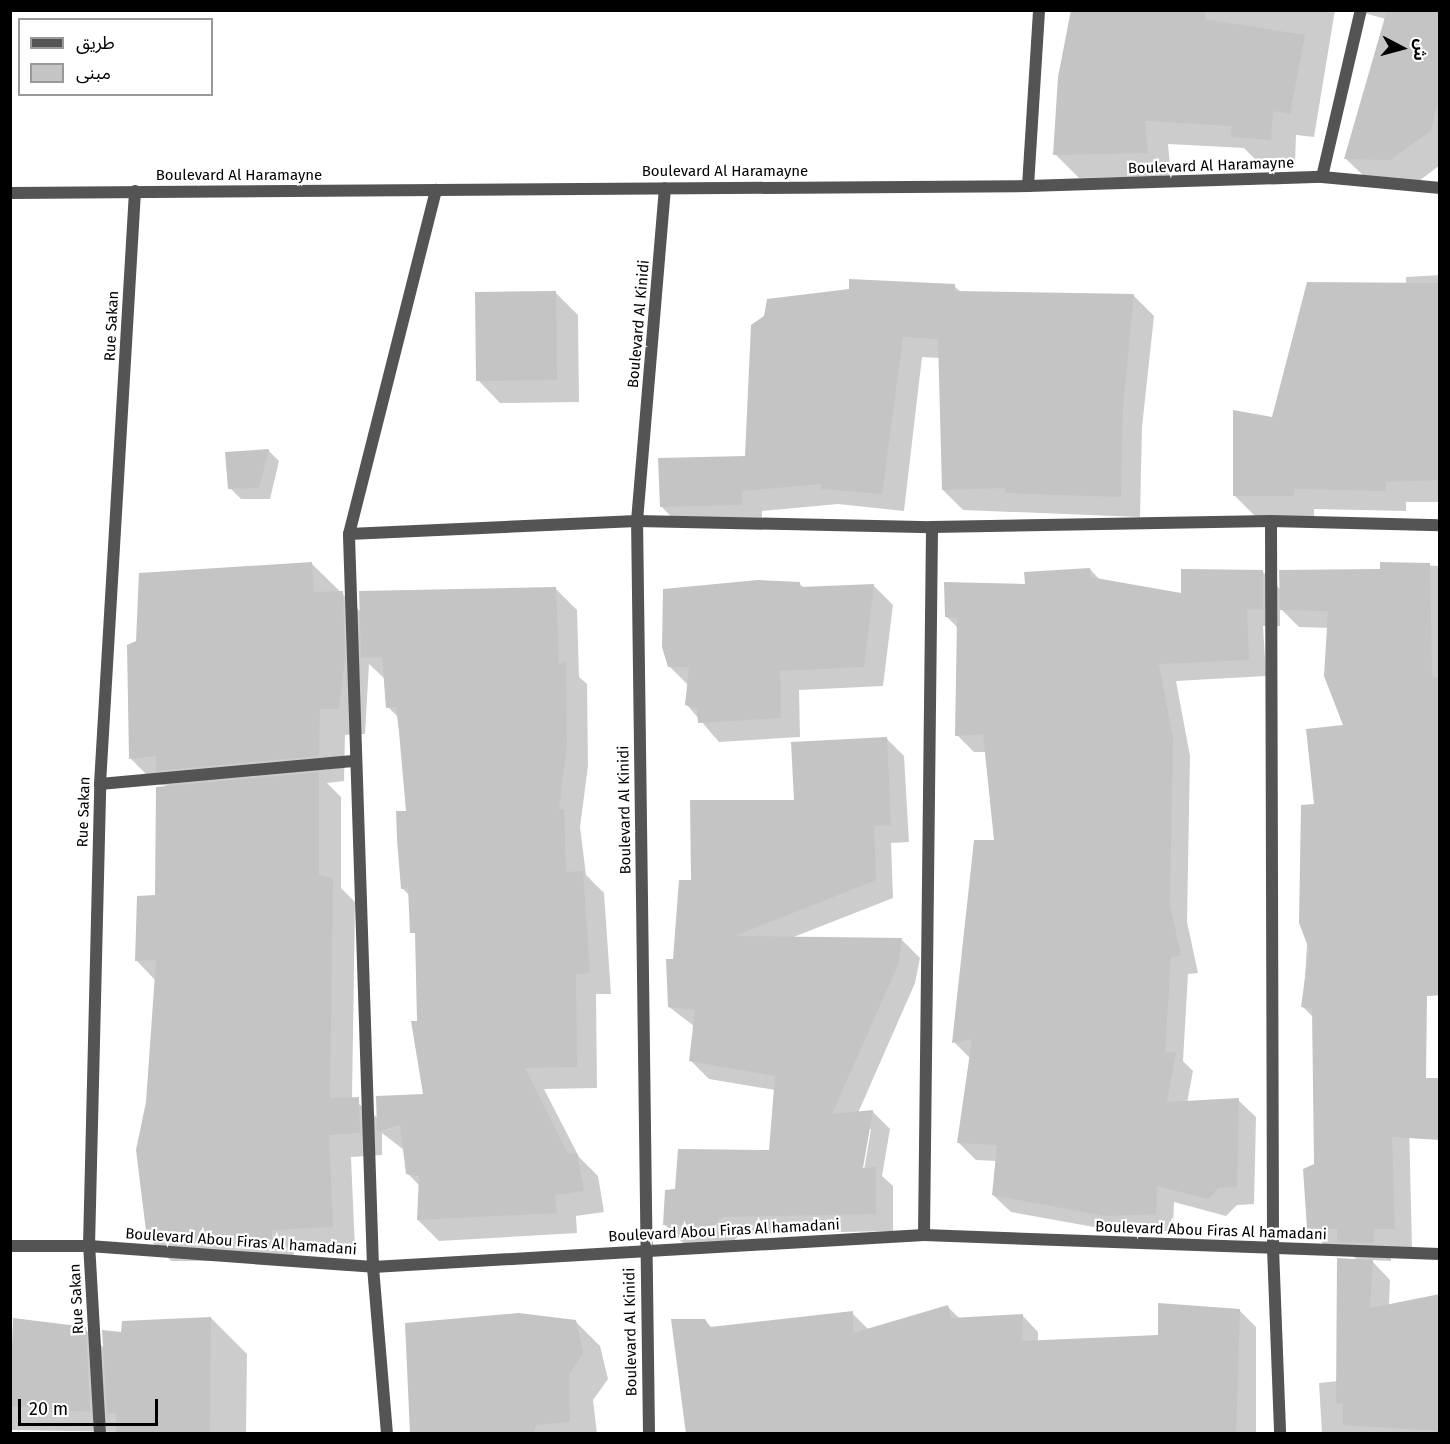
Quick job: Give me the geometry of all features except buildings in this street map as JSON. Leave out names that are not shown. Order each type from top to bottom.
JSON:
[{"type":"street","points":[[1028,186],[1039,10]]},
{"type":"street","points":[[1322,177],[1361,10]]},
{"type":"street","name":"Boulevard Al Haramayne","points":[[10,193],[1028,186],[1322,177],[1440,188]]},
{"type":"street","name":"Boulevard Al Kinidi","points":[[649,1434],[637,521],[665,188]]},
{"type":"street","points":[[387,1434],[373,1267],[353,761],[349,534],[436,190]]},
{"type":"street","name":"Rue Sakan","points":[[100,1434],[89,1246],[100,784],[135,191]]},
{"type":"street","points":[[349,534],[637,521],[932,527],[1271,521],[1440,525]]},
{"type":"street","points":[[1271,521],[1273,1248],[1280,1434]]},
{"type":"street","points":[[924,1235],[932,527]]},
{"type":"street","points":[[100,784],[353,761]]},
{"type":"street","name":"Boulevard Abou Firas Al hamadani","points":[[10,1246],[89,1246],[373,1267],[924,1235],[1440,1254]]}]
